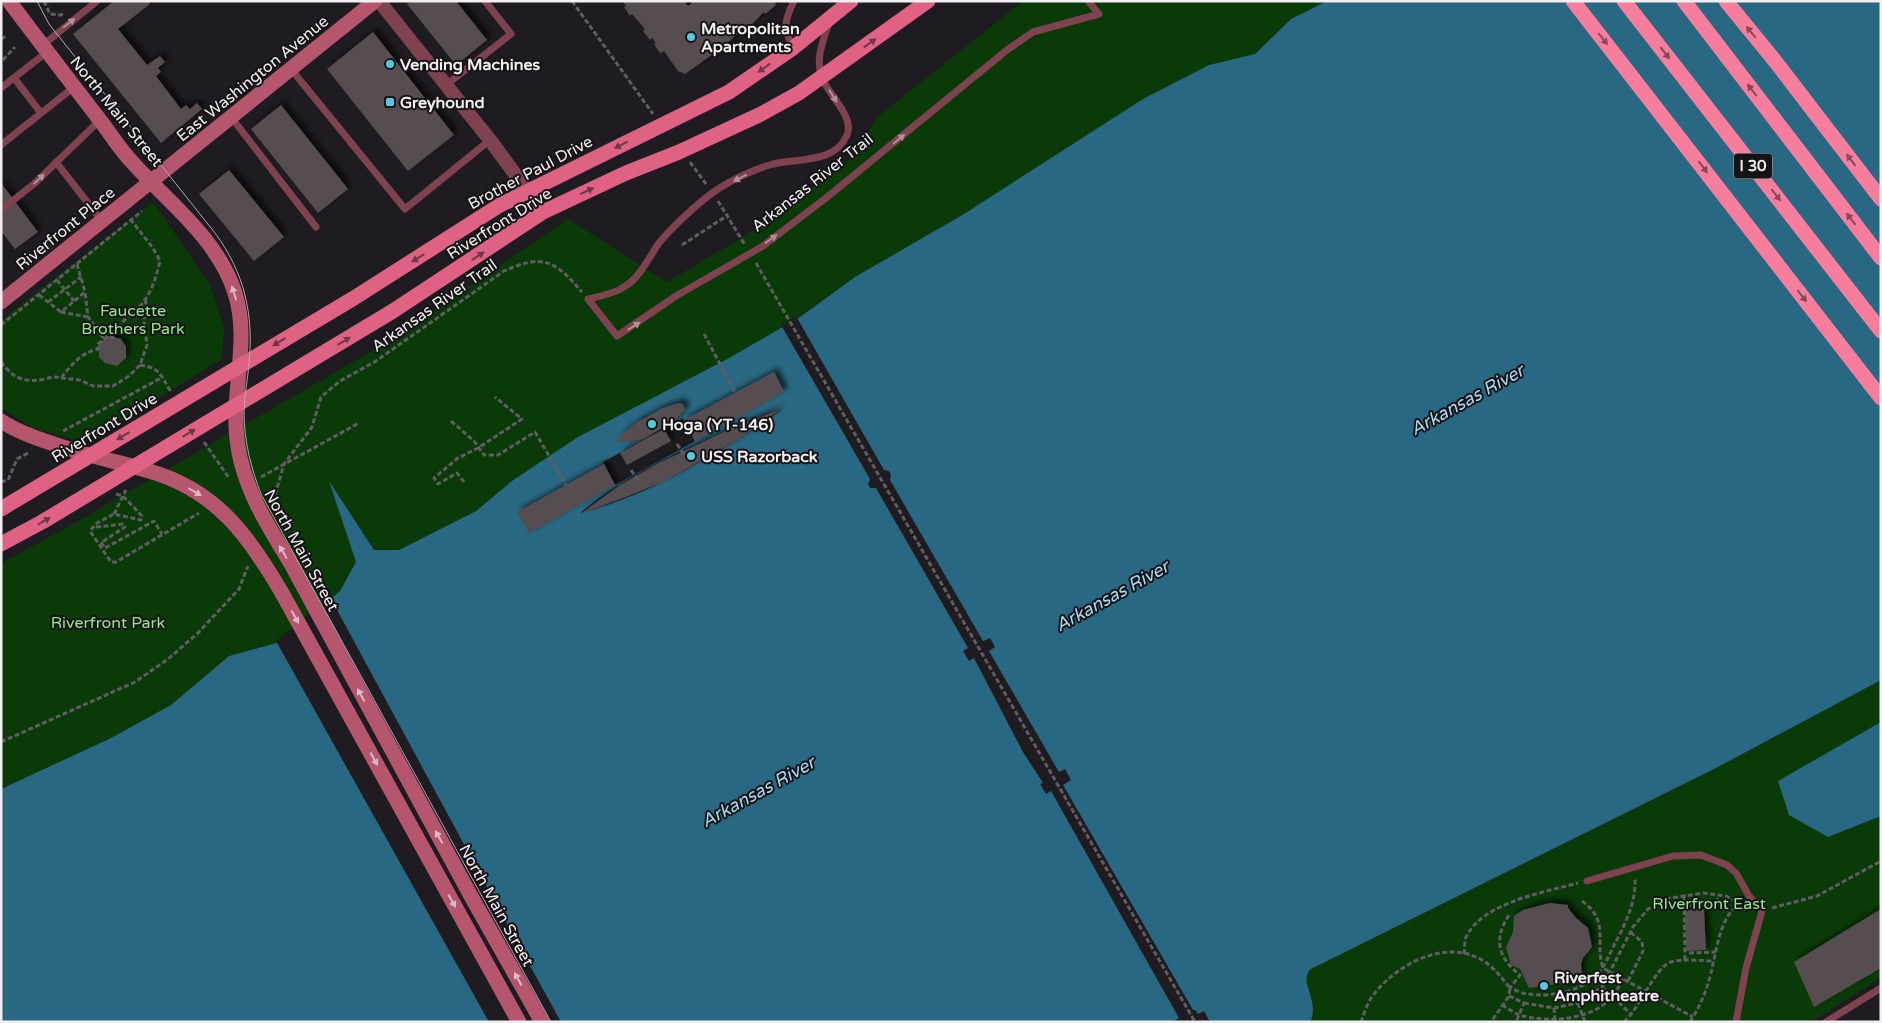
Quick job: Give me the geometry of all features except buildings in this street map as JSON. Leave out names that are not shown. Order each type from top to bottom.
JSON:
[{"type":"highway","points":[[1573,1],[1881,398]]},
{"type":"highway","name":"I 30","points":[[1624,1],[1881,331]]},
{"type":"highway","name":"I 30","points":[[1684,1],[1881,258]]},
{"type":"highway","points":[[1726,1],[1881,199]]},
{"type":"main road","name":"North Main Street","points":[[9,1],[132,163],[208,243],[223,267],[235,293],[239,310],[242,343],[236,411],[238,445],[242,467],[256,506],[290,562],[467,890],[542,1022]]},
{"type":"main road","name":"East Washington Avenue","points":[[151,181],[377,1]]},
{"type":"main road","name":"Brother Paul Drive","points":[[225,375],[354,298],[500,206],[659,126],[701,107],[742,83],[793,48],[851,1]]},
{"type":"main road","name":"Riverfront Drive","points":[[1,544],[42,522],[393,311],[543,212],[626,173],[679,152],[761,114],[800,93],[928,1]]},
{"type":"main road","name":"Riverfront Place","points":[[1,302],[151,181]]},
{"type":"main road","name":"Riverfront Drive","points":[[1,509],[225,375]]},
{"type":"main road","points":[[1,421],[34,437],[84,454],[151,471],[174,480],[199,494],[221,510],[240,528],[262,559],[282,593],[519,1022]]},
{"type":"street","points":[[377,1],[490,140],[543,212]]},
{"type":"lane","points":[[1,88],[97,1]]},
{"type":"lane","points":[[446,85],[511,34],[485,1]]},
{"type":"lane","points":[[793,48],[786,33],[786,17],[794,1]]},
{"type":"lane","points":[[830,18],[819,60],[822,78],[847,120],[847,135],[839,148],[826,156],[773,164],[754,171],[717,190],[668,233],[633,281],[615,291],[588,299],[617,336],[676,296],[763,246],[826,198],[1007,50],[1033,32],[1099,14],[1088,1]]},
{"type":"lane","points":[[291,69],[405,209],[490,140]]},
{"type":"lane","points":[[14,78],[41,113]]},
{"type":"lane","points":[[1,145],[74,87]]},
{"type":"lane","points":[[231,117],[316,226]]},
{"type":"lane","points":[[1,210],[35,183],[100,120]]},
{"type":"lane","points":[[56,162],[102,221]]},
{"type":"lane","points":[[1587,881],[1673,856],[1701,855],[1726,865],[1736,873],[1748,896],[1762,911],[1746,968],[1736,1022]]},
{"type":"lane","points":[[1826,1022],[1881,988]]},
{"type":"path","points":[[44,1],[50,14],[61,14],[66,10]]},
{"type":"path","points":[[572,1],[657,118]]},
{"type":"path","points":[[1,39],[6,36]]},
{"type":"path","points":[[2,60],[15,47]]},
{"type":"path","points":[[684,155],[707,184]]},
{"type":"path","points":[[682,245],[728,215],[717,200]]},
{"type":"path","points":[[1,325],[143,210]]},
{"type":"path","name":"Arkansas River Trail","points":[[728,215],[746,248],[754,243]]},
{"type":"path","points":[[61,378],[87,352],[98,349],[98,344],[104,339],[108,336],[114,338],[118,326],[140,306],[155,282],[160,261],[153,248],[131,220]]},
{"type":"path","points":[[752,257],[1195,1022]]},
{"type":"path","name":"Arkansas River Trail","points":[[272,503],[284,464],[312,427],[321,397],[340,381],[376,361],[504,270],[530,261],[544,262],[564,272],[588,299]]},
{"type":"path","points":[[77,264],[85,292],[88,317],[104,339]]},
{"type":"path","points":[[48,302],[81,276]]},
{"type":"path","points":[[57,280],[74,301]]},
{"type":"path","points":[[61,312],[85,292]]},
{"type":"path","points":[[39,295],[61,312],[88,317]]},
{"type":"path","points":[[1,362],[8,371],[22,380],[55,376],[80,380],[93,386],[113,386],[129,376],[140,365],[147,345],[144,322],[146,298]]},
{"type":"path","points":[[704,334],[735,392]]},
{"type":"path","points":[[140,365],[152,367],[160,372],[168,388]]},
{"type":"path","points":[[59,434],[163,377]]},
{"type":"path","points":[[464,482],[457,472],[438,484],[434,478],[458,458],[478,448],[522,419],[495,397]]},
{"type":"path","points":[[451,422],[474,441],[484,455],[498,454],[535,432],[566,485]]},
{"type":"path","points":[[253,482],[359,423]]},
{"type":"path","points":[[664,426],[667,432]]},
{"type":"path","points":[[205,442],[232,484]]},
{"type":"path","points":[[677,444],[685,456]]},
{"type":"path","points":[[1,482],[8,480],[17,459],[36,448]]},
{"type":"path","points":[[631,470],[638,480]]},
{"type":"path","points":[[114,514],[128,484]]},
{"type":"path","points":[[100,543],[108,560],[116,562],[204,510]]},
{"type":"path","points":[[97,523],[90,531],[105,548],[154,521],[162,534]]},
{"type":"path","points":[[95,527],[124,524],[125,527],[100,543]]},
{"type":"path","points":[[1,742],[135,682],[168,659],[198,633],[239,590],[249,564]]},
{"type":"path","points":[[1361,1022],[1373,996],[1386,981],[1430,954],[1456,952],[1475,956],[1496,971],[1510,988],[1526,994],[1546,995],[1585,985],[1603,968],[1632,910],[1636,889],[1635,867]]},
{"type":"path","points":[[1464,954],[1467,936],[1480,920],[1493,911],[1513,902],[1587,881]]},
{"type":"path","points":[[1509,996],[1524,1003],[1554,1008],[1578,1003],[1602,987],[1630,932],[1648,909],[1666,899],[1703,893],[1726,896],[1740,904]]},
{"type":"path","points":[[1684,895],[1685,961]]},
{"type":"path","points":[[1686,906],[1711,905],[1715,903],[1719,896]]},
{"type":"path","points":[[1582,901],[1598,917],[1601,931],[1600,954],[1603,968]]},
{"type":"path","points":[[1491,1022],[1509,996],[1510,988],[1520,975],[1508,964],[1501,951],[1499,942],[1500,933],[1510,916]]},
{"type":"path","points":[[1628,981],[1643,951],[1642,942],[1630,932]]},
{"type":"path","points":[[1689,953],[1716,952]]},
{"type":"path","points":[[1624,1022],[1632,1014],[1661,968],[1670,962],[1714,961]]},
{"type":"path","points":[[1603,968],[1693,1017]]},
{"type":"path","points":[[1502,1005],[1519,1015],[1535,1020],[1555,1021],[1583,1016],[1612,997],[1623,979]]},
{"type":"path","points":[[1602,987],[1632,1014]]},
{"type":"path","points":[[1516,1022],[1524,1003]]},
{"type":"path","points":[[1578,1003],[1585,1022]]},
{"type":"path","points":[[1554,1008],[1555,1021]]},
{"type":"green space","name":"Riverfront Park","points":[[1023,1],[1327,1],[1291,19],[1255,54],[1209,65],[964,214],[855,277],[800,317],[729,358],[578,437],[476,511],[399,550],[374,550],[330,483],[356,562],[340,591],[280,642],[229,656],[171,705],[111,738],[1,789],[1,563],[66,528],[384,344],[568,219],[667,282],[770,221],[855,155],[876,118]]},
{"type":"green space","name":"Faucette Brothers Park","points":[[153,202],[210,285],[224,328],[222,359],[85,443],[33,428],[1,408],[1,320]]},
{"type":"green space","name":"RIverfront East","points":[[1881,680],[1881,978],[1811,1022],[1310,1022],[1312,1019],[1305,978],[1306,973],[1311,969],[1716,768]]},
{"type":"water","name":"Arkansas River","points":[[1327,1],[1881,1],[1881,680],[1716,768],[1311,969],[1306,979],[1313,1007],[1310,1022],[1,1022],[1,789],[111,738],[171,705],[229,656],[280,642],[340,591],[356,562],[329,481],[374,550],[399,550],[476,511],[512,481],[578,437],[729,358],[800,317],[855,277],[964,214],[1143,99],[1209,65],[1255,54],[1291,19]],"holes":[[[678,403],[683,404],[685,410],[674,422],[660,431],[629,442],[623,433],[645,417]],[[782,409],[734,442],[668,479],[616,502],[580,513],[610,491],[659,463],[736,426]]]},
{"type":"water","points":[[1881,722],[1881,816],[1828,837],[1789,815],[1778,781]]},
{"type":"pier","points":[[796,316],[884,470],[889,471],[891,475],[890,480],[983,641],[990,638],[995,647],[989,651],[1059,772],[1065,769],[1071,780],[1063,785],[1193,1010],[1198,1014],[1204,1011],[1210,1022],[1173,1022],[1179,1018],[1051,791],[1046,794],[1040,784],[1043,783],[1023,752],[974,658],[969,661],[963,651],[968,648],[876,488],[870,488],[868,484],[870,479],[781,325]]},
{"type":"pier","points":[[683,418],[695,441],[615,485],[603,462]]},
{"type":"pier","points":[[330,597],[561,1022],[489,1022],[276,641]]},
{"type":"tram line","points":[[37,1],[49,24],[215,233],[233,263],[240,278],[248,311],[250,345],[244,423],[249,454],[261,494],[551,1022]]},
{"type":"place","name":"Metropolitan Apartments","points":[[691,37]]},
{"type":"place","name":"Vending Machines","points":[[390,64]]},
{"type":"place","name":"Greyhound","points":[[390,102]]},
{"type":"place","name":"Hoga (YT-146)","points":[[652,424]]},
{"type":"place","name":"USS Razorback","points":[[691,456]]},
{"type":"place","name":"Riverfest Amphitheatre","points":[[1544,986]]}]
